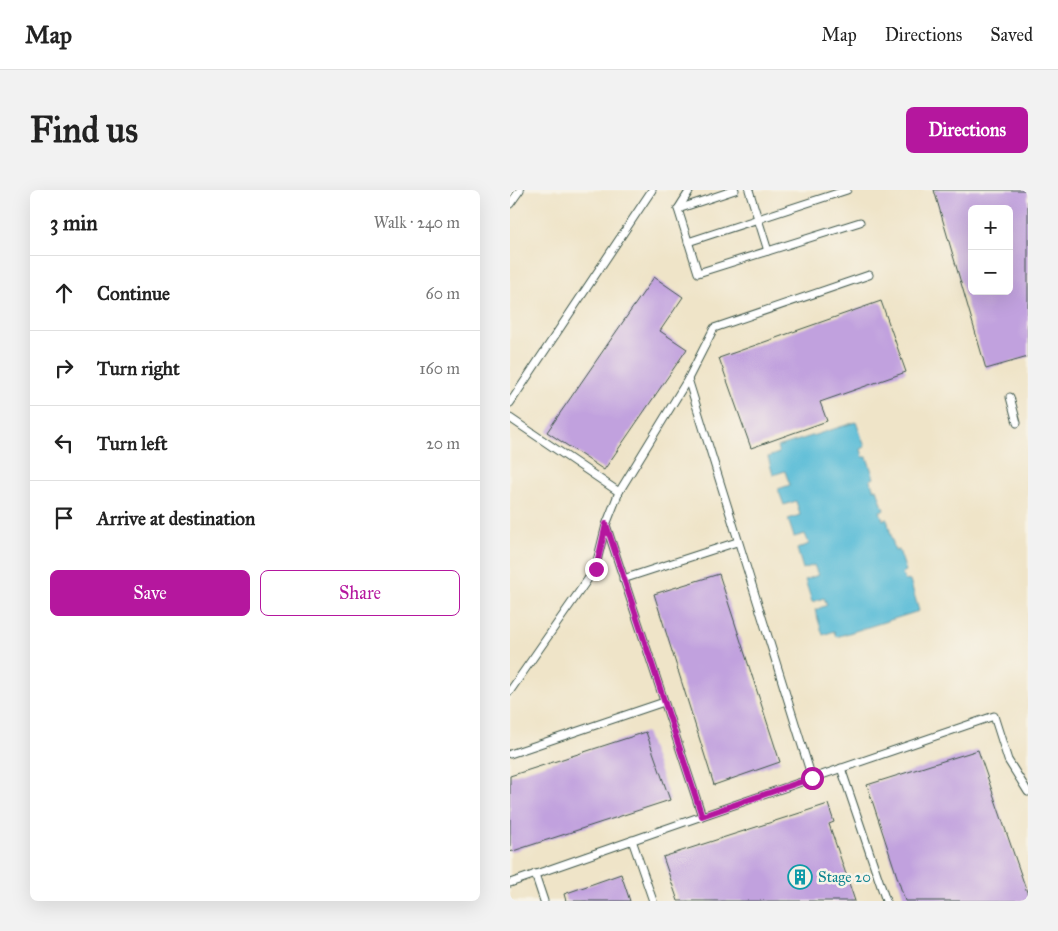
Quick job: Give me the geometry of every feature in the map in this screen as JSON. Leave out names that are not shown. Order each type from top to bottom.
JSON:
[{"type":"lane","points":[[510,204],[520,190]]},
{"type":"lane","points":[[510,403],[652,190]]},
{"type":"lane","points":[[690,190],[678,209],[698,273],[860,222]]},
{"type":"lane","points":[[678,209],[735,190]]},
{"type":"lane","points":[[749,190],[768,251]]},
{"type":"lane","points":[[688,242],[847,190]]},
{"type":"lane","points":[[510,691],[596,569],[606,524],[619,492],[688,379],[714,328],[869,275]]},
{"type":"lane","points":[[688,379],[812,778]]},
{"type":"lane","points":[[1010,397],[1017,423]]},
{"type":"lane","points":[[510,418],[619,492]]},
{"type":"lane","points":[[606,524],[702,816]]},
{"type":"lane","points":[[623,579],[738,542]]},
{"type":"lane","points":[[510,754],[664,702]]},
{"type":"lane","points":[[510,884],[632,840],[994,716],[1008,760],[1028,792]]},
{"type":"lane","points":[[841,768],[886,901]]},
{"type":"lane","points":[[632,840],[653,901]]},
{"type":"lane","points":[[535,874],[544,901]]},
{"type":"water","points":[[856,422],[865,447],[861,449],[863,457],[867,457],[874,478],[870,480],[874,490],[877,489],[884,510],[880,511],[883,520],[887,519],[895,551],[899,550],[906,571],[902,573],[905,581],[910,580],[919,611],[836,637],[834,631],[823,635],[815,610],[827,605],[824,598],[812,602],[805,580],[818,575],[814,565],[803,569],[797,549],[809,544],[805,534],[794,537],[788,519],[800,515],[796,501],[784,505],[778,489],[790,485],[785,471],[773,475],[768,457],[779,453],[777,447]]},
{"type":"building","points":[[934,190],[1028,190],[1028,357],[986,369]]},
{"type":"building","points":[[654,277],[683,297],[660,331],[687,349],[604,470],[547,432]]},
{"type":"building","points":[[881,301],[906,372],[820,402],[827,421],[751,448],[719,358]]},
{"type":"building","points":[[719,574],[780,762],[714,785],[654,594]]},
{"type":"building","points":[[646,732],[670,800],[510,852],[510,776]]},
{"type":"building","points":[[978,750],[1028,895],[1028,901],[905,901],[867,785]]},
{"type":"building","points":[[828,804],[834,822],[829,824],[855,901],[678,901],[663,857]]},
{"type":"building","points":[[621,874],[630,901],[566,901],[564,894]]},
{"type":"place","name":"Stage 20","points":[[800,877]]},
{"type":"route","points":[[596,569],[606,524],[702,816],[812,778]]}]
